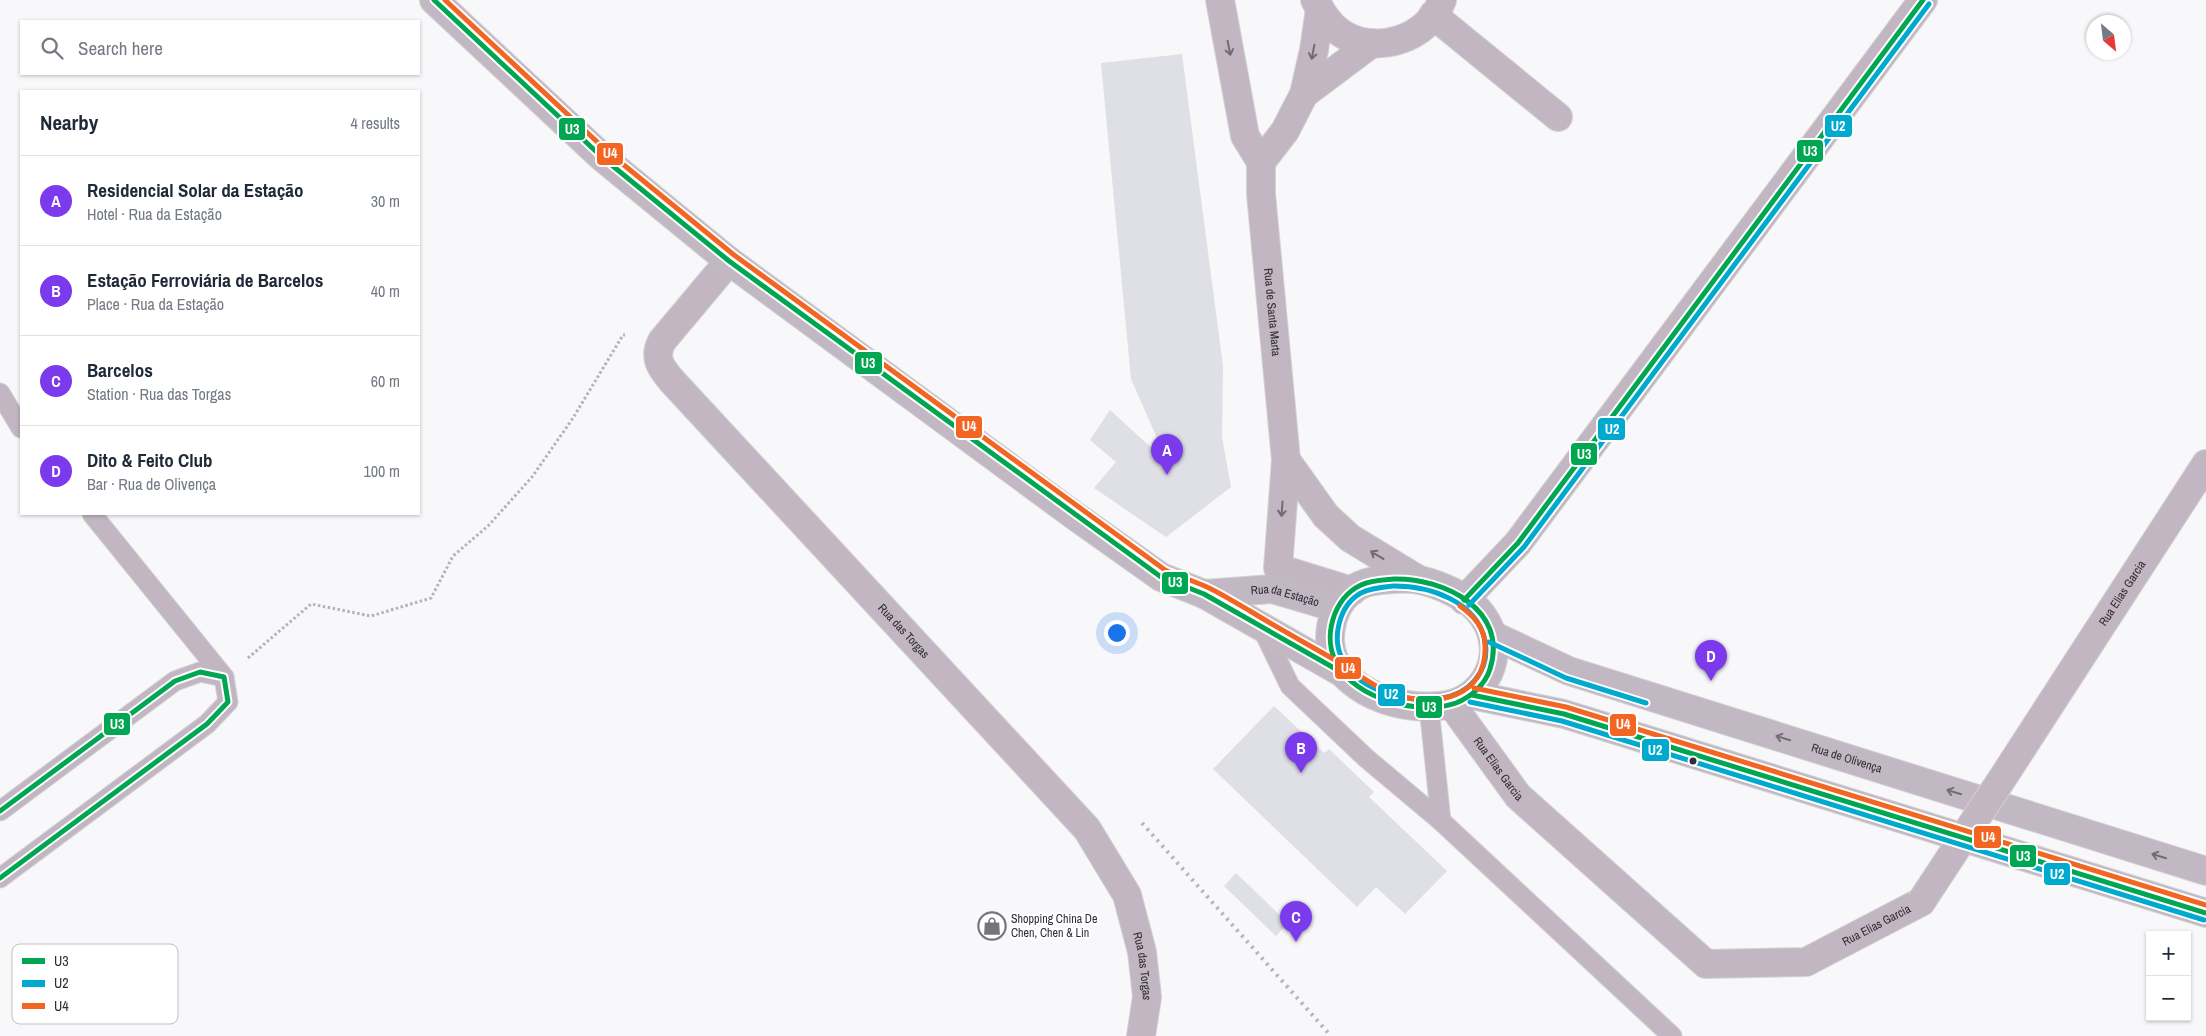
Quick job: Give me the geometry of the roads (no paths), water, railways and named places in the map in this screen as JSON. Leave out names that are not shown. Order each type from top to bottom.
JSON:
[{"type":"main road","name":"Rua da Estação","points":[[434,0],[603,158],[729,261],[1153,572],[1204,594],[1341,672]]},
{"type":"main road","name":"Rua da Estação","points":[[1204,594],[1275,579],[1344,599]]},
{"type":"main road","points":[[1451,703],[1487,678],[1494,657],[1492,635],[1482,614],[1444,588],[1419,580],[1372,581],[1344,599],[1330,630],[1331,652],[1341,672],[1359,687],[1382,699],[1406,706],[1451,703],[1564,714],[2206,913]]},
{"type":"main road","name":"Rua de Olivença","points":[[1492,635],[1569,671],[2206,871]]},
{"type":"street","name":"Rua de Santa Marta","points":[[1220,0],[1245,136],[1261,162],[1262,194],[1286,460],[1275,579]]},
{"type":"street","points":[[1464,600],[1518,543],[1923,0]]},
{"type":"street","points":[[1261,162],[1285,131],[1304,94],[1314,50],[1317,4]]},
{"type":"street","points":[[1317,4],[1325,18],[1342,34],[1362,42],[1385,44],[1407,38],[1426,25],[1438,7],[1558,117]]},
{"type":"street","points":[[1304,94],[1372,43]]},
{"type":"street","name":"Rua das Torgas","points":[[729,261],[666,336],[659,346],[657,358],[667,375],[1087,829],[1127,895],[1142,952],[1147,997],[1141,1036]]},
{"type":"street","points":[[1286,460],[1326,516],[1350,538],[1419,580]]},
{"type":"street","name":"Rua Elias Garcia","points":[[1451,703],[1518,796],[1706,964],[1806,962],[1921,902],[2206,464]]},
{"type":"lane","points":[[0,392],[20,426]]},
{"type":"lane","points":[[0,878],[208,724],[228,702],[224,677],[93,515]]},
{"type":"lane","points":[[1261,626],[1290,686],[1366,758],[1441,821],[1672,1036]]},
{"type":"lane","points":[[0,811],[175,682],[200,672],[224,677]]},
{"type":"lane","points":[[1441,821],[1451,703]]},
{"type":"railway","points":[[1142,823],[1331,1036]]},
{"type":"place","name":"Residencial Solar da Estação","points":[[1167,475]]},
{"type":"place","name":"Dito & Feito Club","points":[[1711,681]]},
{"type":"place","name":"Estação Ferroviária de Barcelos","points":[[1301,773]]},
{"type":"place","name":"Shopping China De Chen, Chen & Lin","points":[[992,926]]},
{"type":"place","name":"Barcelos","points":[[1296,942]]}]
